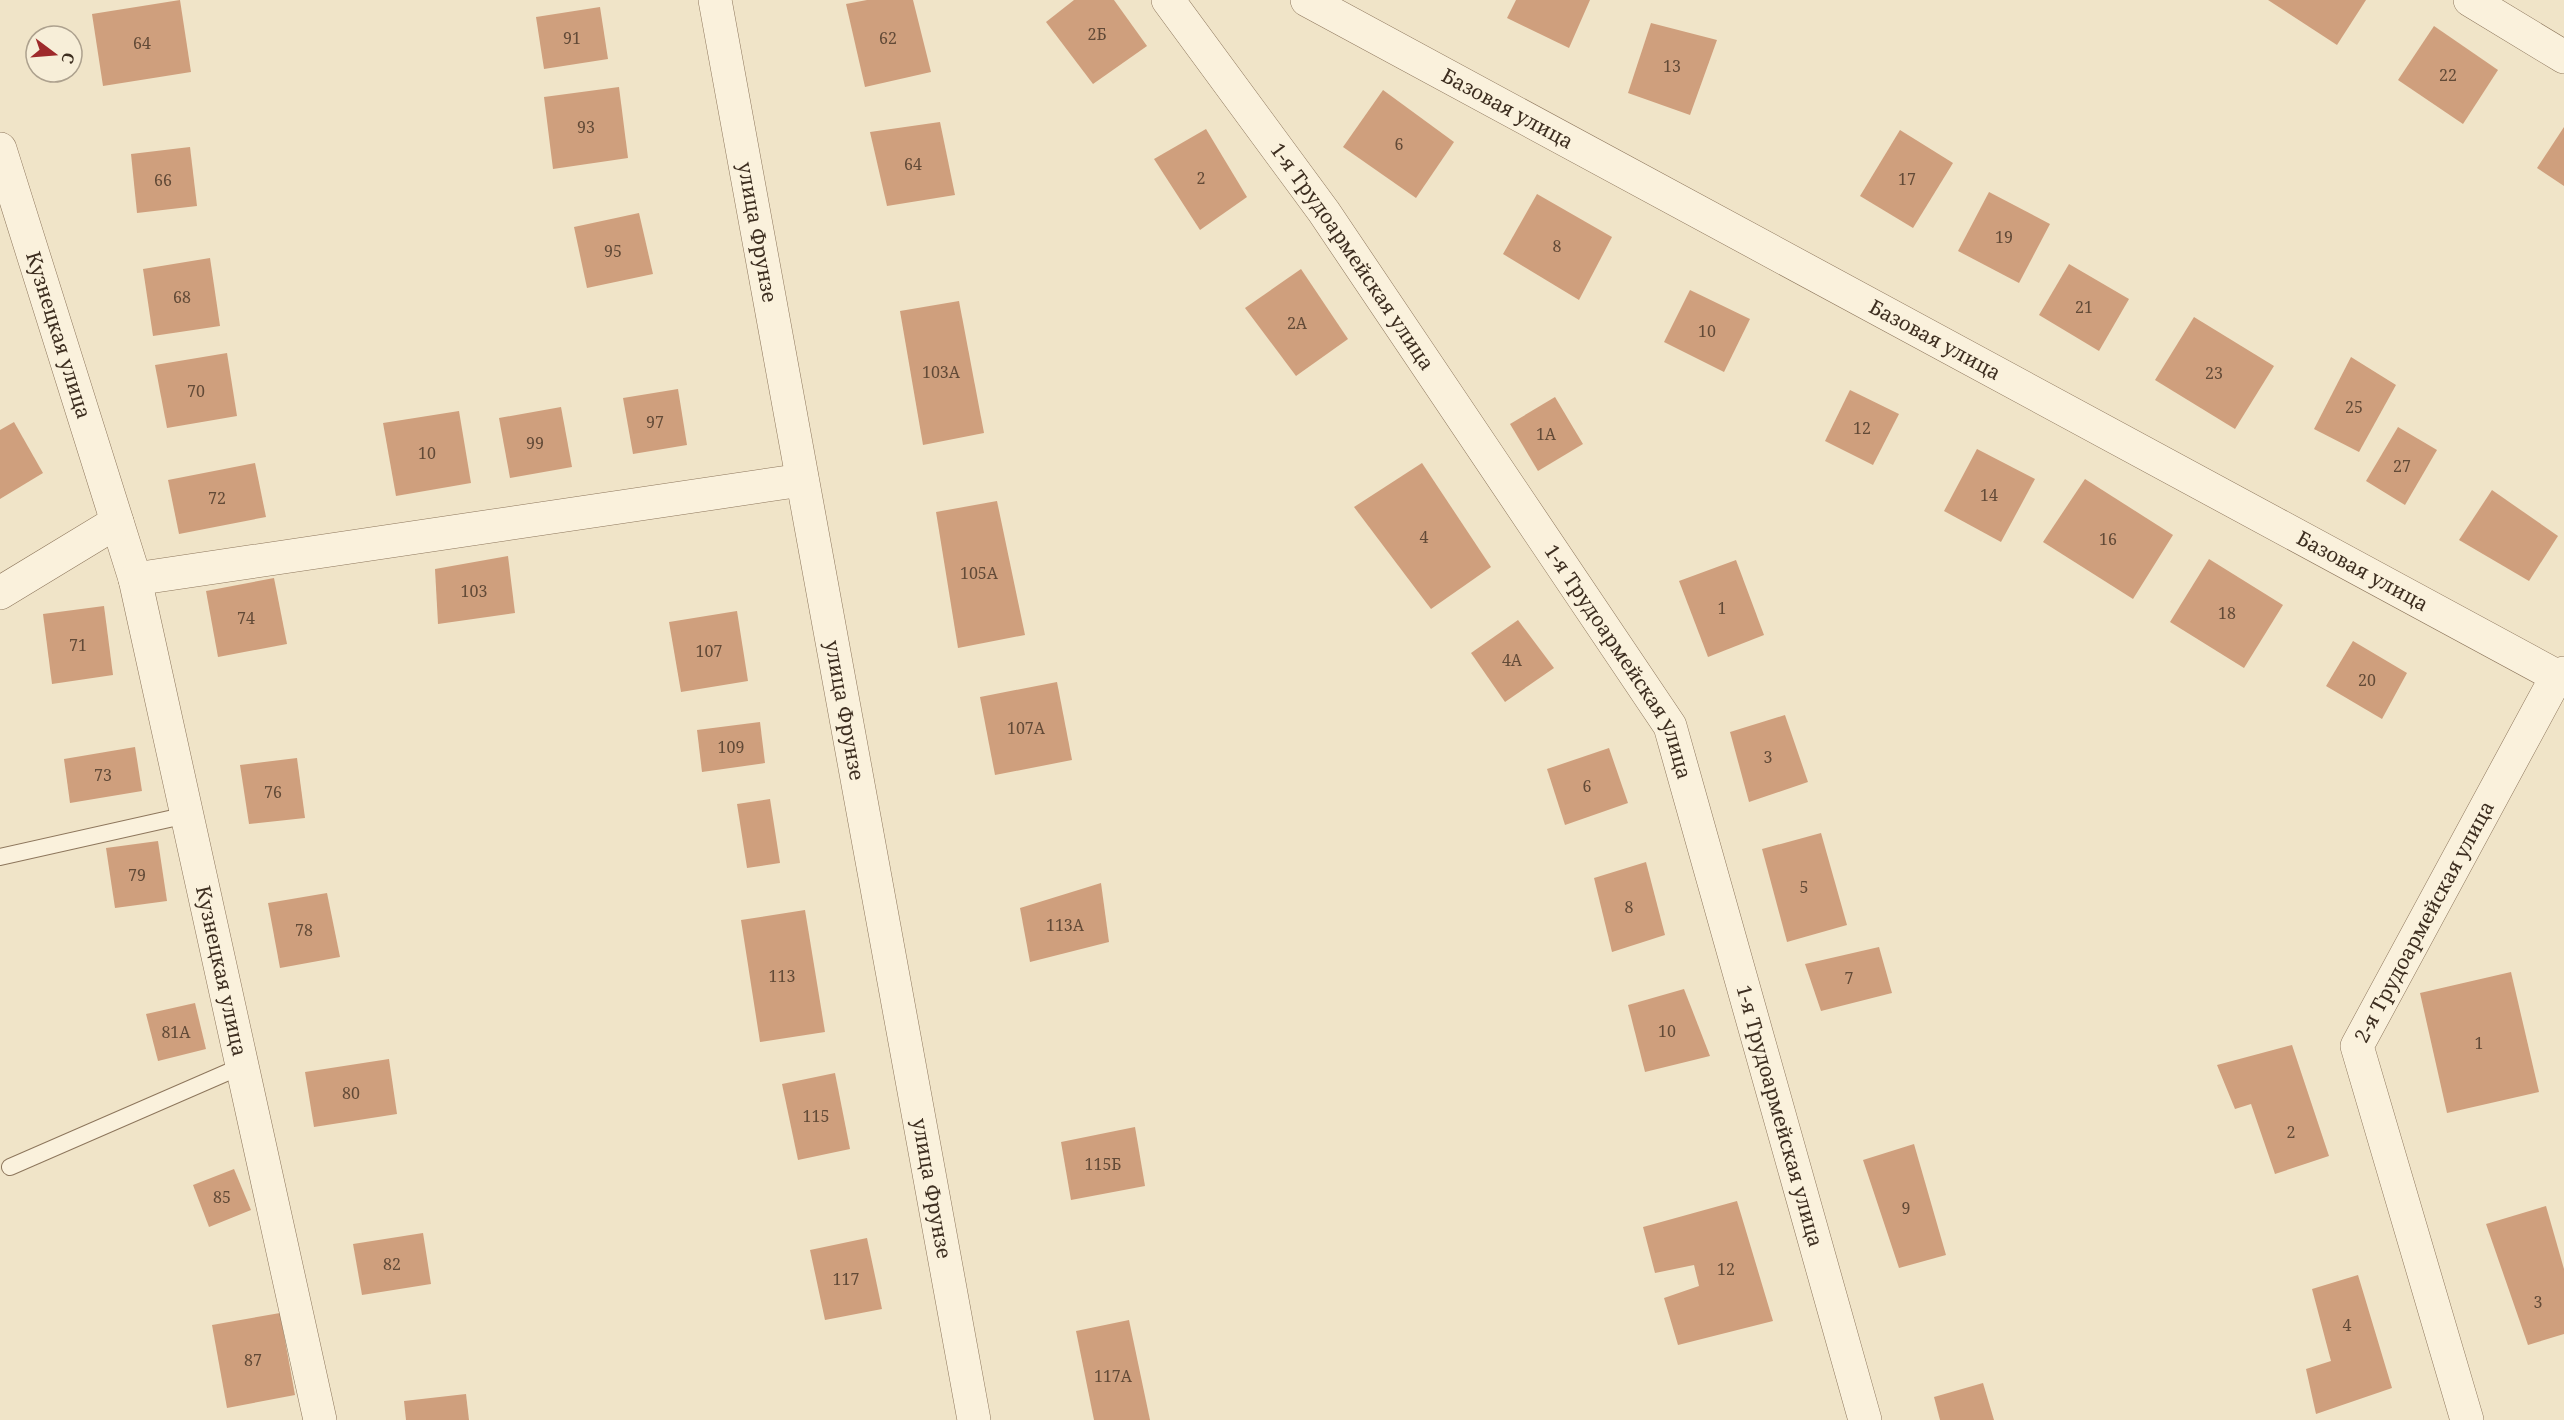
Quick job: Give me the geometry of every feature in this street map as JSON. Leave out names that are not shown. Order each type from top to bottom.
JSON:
[{"type":"street","name":"улица Фрунзе","points":[[715,0],[974,1420]]},
{"type":"street","name":"1-я Трудоармейская улица","points":[[1168,0],[1324,212],[1670,726],[1865,1420]]},
{"type":"street","name":"Базовая улица","points":[[1307,0],[2562,676]]},
{"type":"street","points":[[2470,0],[2564,57]]},
{"type":"street","name":"Кузнецкая улица","points":[[0,149],[135,579],[320,1420]]},
{"type":"street","points":[[135,579],[802,480]]},
{"type":"street","points":[[0,593],[117,522]]},
{"type":"street","name":"2-я Трудоармейская улица","points":[[2467,1420],[2357,1046],[2562,676]]},
{"type":"lane","points":[[0,857],[187,815]]},
{"type":"lane","points":[[10,1167],[242,1066]]},
{"type":"building","points":[[180,0],[191,72],[103,86],[92,14]]},
{"type":"building","points":[[867,0],[913,0],[931,72],[865,87],[846,4]]},
{"type":"building","points":[[1074,0],[1114,0],[1147,46],[1093,84],[1046,22]]},
{"type":"building","points":[[1516,0],[1590,0],[1569,48],[1507,18]]},
{"type":"building","points":[[2268,0],[2366,0],[2337,45]]},
{"type":"building","points":[[600,7],[608,59],[544,69],[536,17]]},
{"type":"building","points":[[1651,23],[1717,40],[1690,115],[1628,93]]},
{"type":"building","points":[[2434,26],[2498,70],[2463,124],[2398,80]]},
{"type":"building","points":[[619,87],[628,158],[553,169],[544,97]]},
{"type":"building","points":[[1383,90],[1454,142],[1416,198],[1343,147]]},
{"type":"building","points":[[940,122],[955,195],[887,206],[870,132]]},
{"type":"building","points":[[2564,127],[2564,186],[2537,168]]},
{"type":"building","points":[[1206,129],[1247,197],[1200,230],[1154,159]]},
{"type":"building","points":[[1900,130],[1953,163],[1913,228],[1860,196]]},
{"type":"building","points":[[190,147],[197,206],[137,213],[131,154]]},
{"type":"building","points":[[1989,192],[2050,224],[2019,283],[1958,251]]},
{"type":"building","points":[[1537,194],[1612,237],[1579,300],[1503,254]]},
{"type":"building","points":[[639,213],[653,274],[587,288],[574,227]]},
{"type":"building","points":[[210,258],[220,326],[153,336],[143,269]]},
{"type":"building","points":[[2069,264],[2129,299],[2099,351],[2039,315]]},
{"type":"building","points":[[1301,269],[1348,339],[1296,376],[1245,308]]},
{"type":"building","points":[[1690,290],[1750,319],[1724,372],[1664,342]]},
{"type":"building","points":[[959,301],[984,433],[923,445],[900,311]]},
{"type":"building","points":[[2194,317],[2274,366],[2235,429],[2155,380]]},
{"type":"building","points":[[227,353],[237,416],[167,428],[155,365]]},
{"type":"building","points":[[2351,357],[2396,385],[2359,452],[2314,429]]},
{"type":"building","points":[[678,389],[687,445],[633,454],[623,398]]},
{"type":"building","points":[[1850,390],[1899,414],[1873,465],[1825,441]]},
{"type":"building","points":[[1555,397],[1583,444],[1538,471],[1510,424]]},
{"type":"building","points":[[561,407],[572,467],[510,478],[499,418]]},
{"type":"building","points":[[459,411],[471,483],[396,496],[383,423]]},
{"type":"building","points":[[14,422],[43,473],[0,499],[0,430]]},
{"type":"building","points":[[2398,427],[2437,450],[2405,505],[2366,481]]},
{"type":"building","points":[[1977,449],[2035,479],[2001,542],[1944,511]]},
{"type":"building","points":[[255,463],[266,517],[179,534],[168,480]]},
{"type":"building","points":[[1422,463],[1491,567],[1431,609],[1354,507]]},
{"type":"building","points":[[2085,479],[2173,535],[2133,599],[2043,542]]},
{"type":"building","points":[[2492,490],[2558,536],[2529,581],[2459,540]]},
{"type":"building","points":[[997,501],[1025,635],[958,648],[936,512]]},
{"type":"building","points":[[508,556],[515,613],[438,624],[435,569]]},
{"type":"building","points":[[2209,559],[2283,605],[2244,668],[2170,622]]},
{"type":"building","points":[[1736,560],[1764,635],[1708,657],[1679,581]]},
{"type":"building","points":[[274,578],[287,644],[218,657],[206,591]]},
{"type":"building","points":[[104,606],[113,675],[52,684],[43,614]]},
{"type":"building","points":[[737,611],[748,681],[681,692],[669,622]]},
{"type":"building","points":[[1518,620],[1554,668],[1505,702],[1471,653]]},
{"type":"building","points":[[2353,641],[2407,673],[2382,719],[2326,686]]},
{"type":"building","points":[[1057,682],[1072,760],[995,775],[980,697]]},
{"type":"building","points":[[1785,715],[1808,782],[1749,802],[1730,732]]},
{"type":"building","points":[[760,722],[765,763],[702,772],[697,730]]},
{"type":"building","points":[[135,747],[142,791],[70,803],[64,759]]},
{"type":"building","points":[[1609,748],[1628,803],[1565,825],[1547,769]]},
{"type":"building","points":[[297,758],[305,818],[249,824],[240,765]]},
{"type":"building","points":[[770,799],[780,863],[747,868],[737,804]]},
{"type":"building","points":[[1821,833],[1847,925],[1787,942],[1762,849]]},
{"type":"building","points":[[158,841],[167,901],[115,908],[106,848]]},
{"type":"building","points":[[1646,862],[1665,935],[1612,952],[1594,878]]},
{"type":"building","points":[[1101,883],[1109,942],[1030,962],[1020,908]]},
{"type":"building","points":[[327,893],[340,957],[280,968],[268,903]]},
{"type":"building","points":[[805,910],[825,1032],[760,1042],[741,920]]},
{"type":"building","points":[[1879,947],[1892,993],[1821,1011],[1805,964]]},
{"type":"building","points":[[2511,972],[2539,1092],[2447,1113],[2420,993]]},
{"type":"building","points":[[1684,989],[1710,1056],[1645,1072],[1628,1005]]},
{"type":"building","points":[[195,1003],[206,1049],[158,1061],[146,1014]]},
{"type":"building","points":[[2292,1045],[2329,1156],[2275,1174],[2251,1104],[2235,1109],[2217,1065]]},
{"type":"building","points":[[389,1059],[397,1114],[314,1127],[305,1072]]},
{"type":"building","points":[[835,1073],[850,1149],[798,1160],[782,1084]]},
{"type":"building","points":[[1135,1127],[1145,1186],[1071,1200],[1061,1142]]},
{"type":"building","points":[[1914,1144],[1946,1255],[1899,1268],[1863,1160]]},
{"type":"building","points":[[234,1169],[251,1210],[209,1227],[193,1185]]},
{"type":"building","points":[[1737,1201],[1773,1321],[1678,1345],[1664,1298],[1699,1286],[1694,1265],[1655,1273],[1643,1227]]},
{"type":"building","points":[[2546,1206],[2564,1269],[2564,1334],[2528,1345],[2486,1224]]},
{"type":"building","points":[[423,1233],[431,1284],[362,1295],[353,1244]]},
{"type":"building","points":[[867,1238],[882,1309],[825,1320],[810,1250]]},
{"type":"building","points":[[2358,1275],[2392,1388],[2316,1414],[2306,1369],[2331,1361],[2312,1289]]},
{"type":"building","points":[[280,1313],[295,1395],[227,1408],[212,1325]]},
{"type":"building","points":[[1129,1320],[1150,1420],[1094,1420],[1076,1331]]},
{"type":"building","points":[[1983,1383],[1994,1420],[1940,1420],[1934,1397]]},
{"type":"building","points":[[466,1394],[469,1420],[406,1420],[404,1401]]}]
